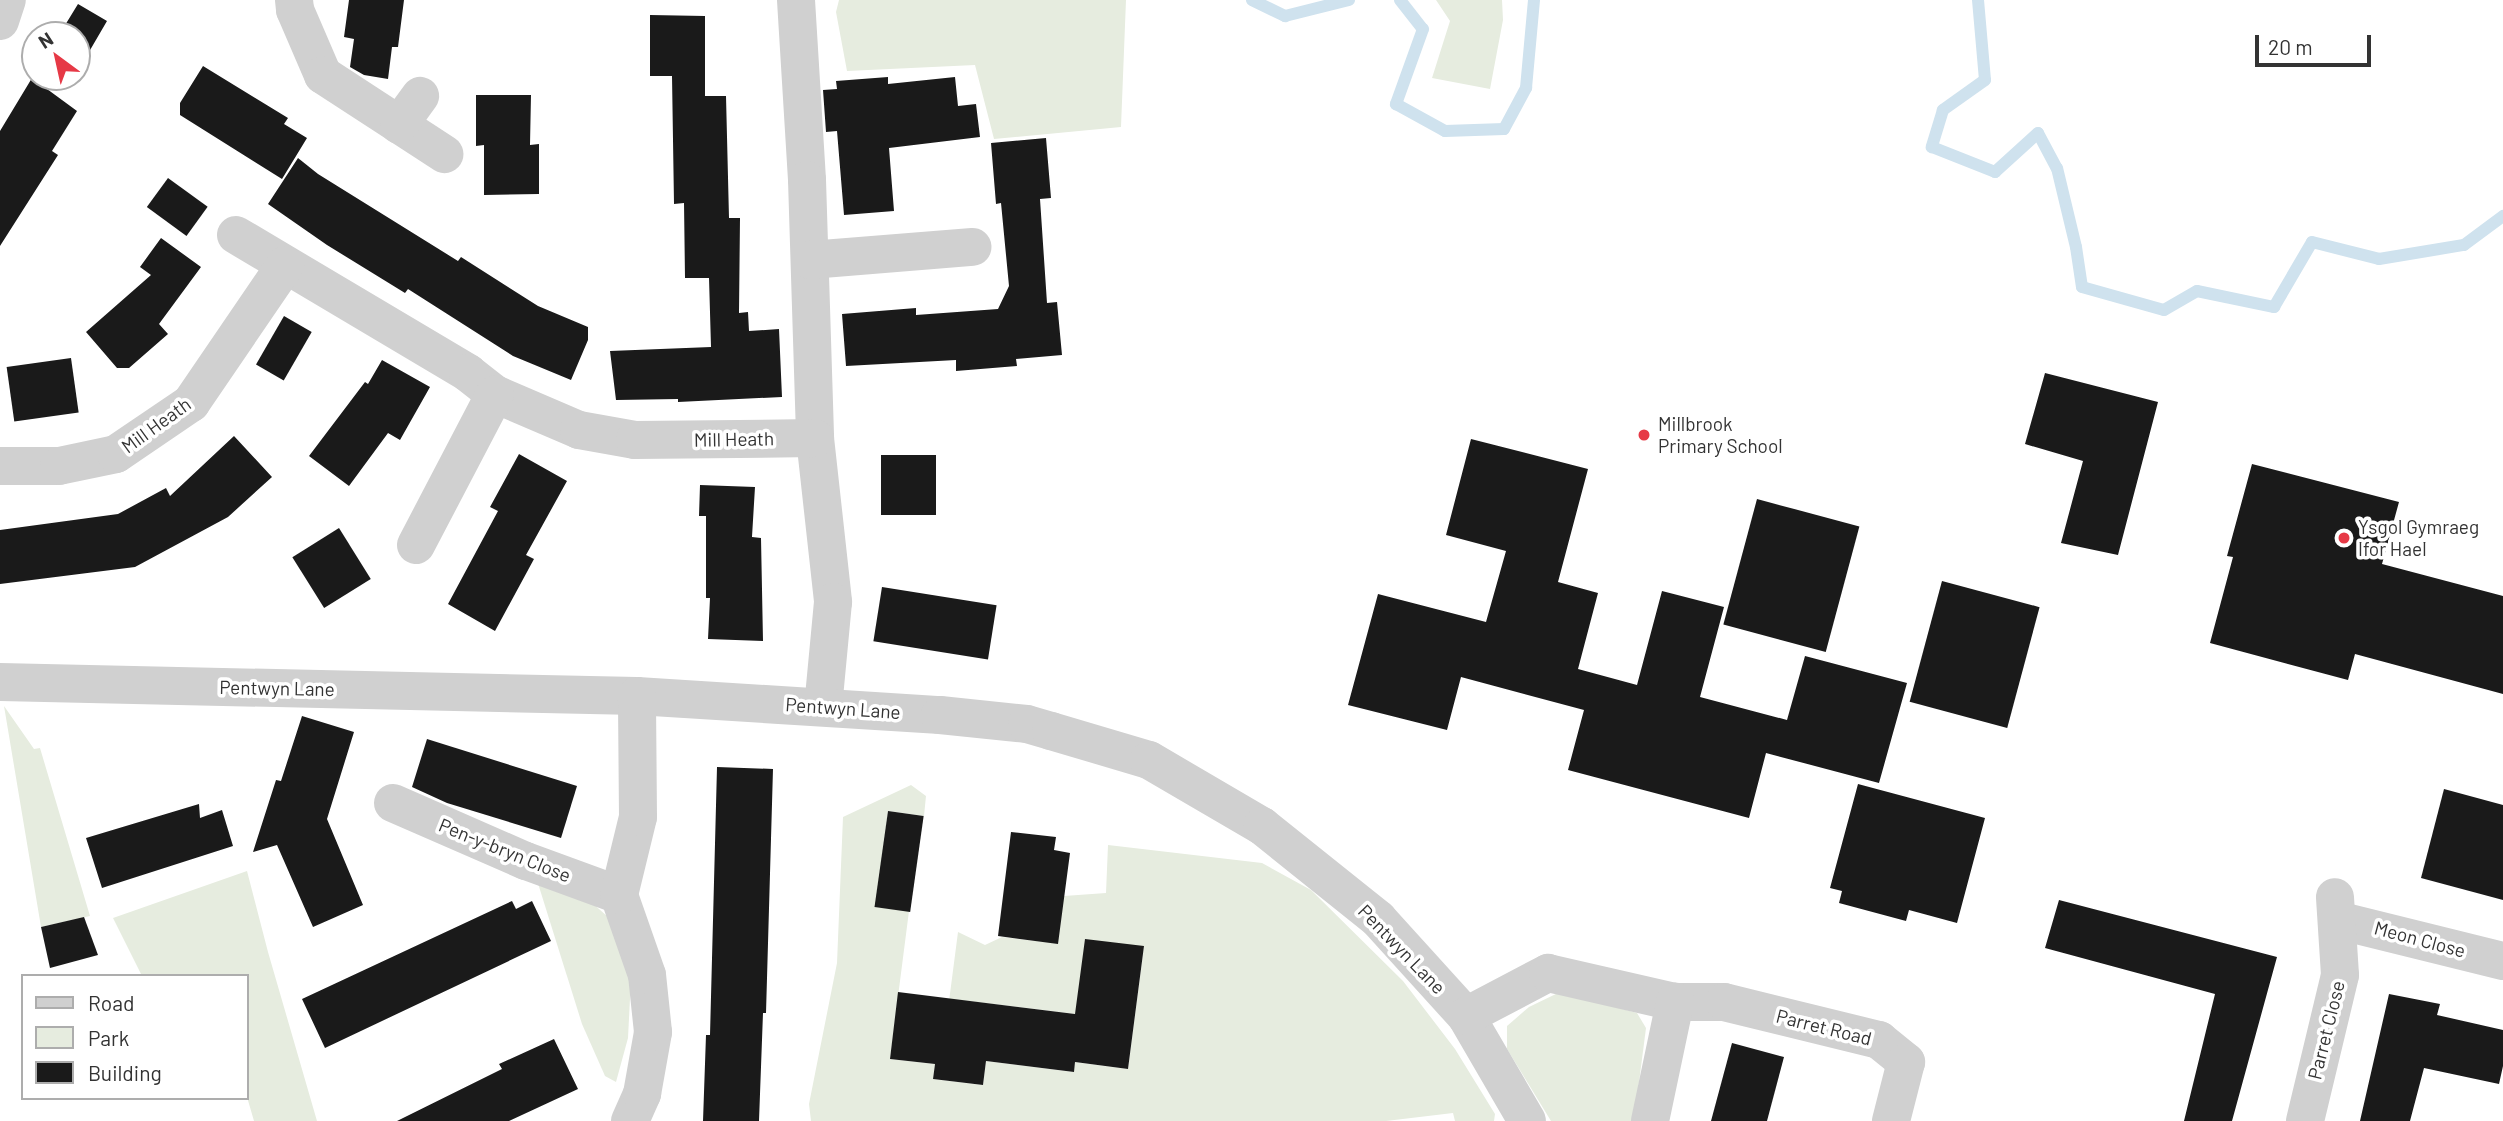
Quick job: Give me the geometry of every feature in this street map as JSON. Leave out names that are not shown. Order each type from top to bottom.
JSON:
[{"type":"street","points":[[0,20],[7,0]]},
{"type":"street","points":[[294,0],[295,10],[323,75],[410,110],[444,154]]},
{"type":"street","points":[[796,0],[801,40],[815,438],[833,602],[823,707]]},
{"type":"street","name":"Mill Heath","points":[[236,235],[468,373],[495,394],[579,430],[635,440],[815,438]]},
{"type":"street","points":[[810,260],[972,247]]},
{"type":"street","name":"Mill Heath","points":[[0,466],[58,466],[116,454],[191,403],[285,265]]},
{"type":"street","points":[[416,545],[495,394]]},
{"type":"street","name":"Pentwyn Lane","points":[[0,682],[637,696],[823,707],[1027,724],[1149,760],[1262,826],[1367,910],[1466,1016],[1527,1121]]},
{"type":"street","points":[[631,1121],[642,1094],[653,1032],[646,975],[619,895],[638,817],[637,696]]},
{"type":"street","name":"Pen-y-bryn Close","points":[[393,803],[526,861],[619,895]]},
{"type":"street","name":"Meon Close","points":[[2336,908],[2503,961]]},
{"type":"street","name":"Parret Close","points":[[2305,1121],[2340,975],[2336,908]]},
{"type":"street","name":"Parret Road","points":[[1466,1016],[1548,973],[1675,1002],[1724,1002],[1879,1040],[1906,1062],[1891,1121]]},
{"type":"street","points":[[1650,1121],[1675,1002]]},
{"type":"green space","points":[[839,0],[1126,0],[1121,127],[994,139],[975,65],[847,71],[836,12]]},
{"type":"green space","points":[[1436,0],[1502,0],[1503,20],[1490,89],[1432,78],[1450,21]]},
{"type":"green space","points":[[4,706],[34,749],[40,748],[90,916],[41,927]]},
{"type":"green space","points":[[911,785],[926,796],[924,816],[888,811],[876,907],[909,911],[890,1059],[935,1064],[933,1079],[983,1085],[986,1061],[1073,1072],[1075,1062],[1128,1069],[1144,946],[1075,1014],[968,1001],[948,1009],[958,932],[985,945],[1002,937],[1045,942],[1064,896],[1106,893],[1108,845],[1262,863],[1311,890],[1403,981],[1455,1049],[1495,1114],[1494,1121],[1455,1121],[1453,1113],[1386,1121],[811,1121],[809,1104],[837,963],[843,817]]},
{"type":"green space","points":[[247,871],[317,1121],[254,1121],[248,1100],[248,974],[141,974],[113,918]]},
{"type":"green space","points":[[536,877],[590,901],[608,917],[631,979],[628,1038],[616,1082],[605,1076],[582,1024]]},
{"type":"green space","points":[[1560,992],[1637,1013],[1646,1028],[1634,1121],[1551,1121],[1507,1049],[1507,1026],[1529,1007]]},
{"type":"building","points":[[349,0],[404,0],[398,47],[392,47],[388,79],[364,75],[350,67],[354,39],[344,37]]},
{"type":"building","points":[[78,4],[107,21],[91,48],[91,21],[68,21]]},
{"type":"building","points":[[650,15],[705,16],[705,96],[726,96],[729,218],[740,218],[739,313],[748,312],[749,331],[779,329],[782,397],[678,402],[678,399],[616,400],[610,351],[711,347],[709,278],[685,278],[684,203],[674,204],[672,76],[650,76]]},
{"type":"building","points":[[203,66],[288,118],[284,124],[307,138],[282,179],[180,115],[180,103]]},
{"type":"building","points":[[888,77],[888,84],[955,77],[958,106],[976,104],[980,137],[889,148],[894,211],[844,215],[837,131],[826,132],[823,90],[837,89],[836,81]]},
{"type":"building","points":[[24,91],[50,91],[77,111],[52,151],[58,155],[0,246],[0,131]]},
{"type":"building","points":[[476,95],[531,95],[530,145],[539,144],[539,194],[484,195],[484,145],[476,146]]},
{"type":"building","points":[[1046,138],[1051,198],[1040,199],[1047,303],[1057,302],[1062,355],[1016,359],[1017,366],[956,371],[956,360],[846,366],[842,314],[916,308],[916,315],[998,309],[1009,286],[1001,203],[996,204],[991,143]]},
{"type":"building","points":[[298,158],[318,174],[458,261],[461,257],[538,306],[588,327],[588,340],[571,380],[513,356],[408,289],[405,293],[327,245],[268,204]]},
{"type":"building","points":[[168,178],[208,207],[186,236],[147,207]]},
{"type":"building","points":[[161,238],[201,267],[159,324],[168,334],[129,368],[117,368],[86,332],[151,275],[140,267]]},
{"type":"building","points":[[284,316],[312,332],[284,380],[256,364]]},
{"type":"building","points":[[71,358],[79,412],[14,422],[7,367]]},
{"type":"building","points":[[382,360],[430,387],[400,440],[388,433],[349,486],[309,456],[365,382],[368,384]]},
{"type":"building","points":[[2045,373],[2158,402],[2118,555],[2061,543],[2083,461],[2025,444]]},
{"type":"building","points":[[234,436],[272,477],[228,517],[135,567],[0,584],[0,530],[118,514],[166,488],[170,496]]},
{"type":"building","points":[[1471,439],[1588,469],[1558,582],[1598,593],[1578,669],[1637,685],[1662,591],[1724,607],[1700,697],[1787,720],[1805,656],[1907,683],[1879,783],[1766,753],[1749,818],[1568,770],[1584,710],[1461,677],[1447,730],[1348,705],[1378,594],[1486,622],[1506,551],[1446,535]]},
{"type":"building","points":[[519,454],[567,481],[526,555],[534,559],[495,631],[448,604],[498,511],[490,507]]},
{"type":"building","points":[[881,455],[936,455],[936,515],[881,515]]},
{"type":"building","points":[[2252,464],[2399,502],[2382,564],[2503,596],[2503,694],[2355,654],[2348,680],[2210,643],[2233,557],[2227,556]]},
{"type":"building","points":[[700,485],[755,487],[752,537],[761,538],[763,641],[708,639],[710,598],[706,598],[706,516],[699,516]]},
{"type":"building","points":[[1757,499],[1859,526],[1826,652],[1723,625]]},
{"type":"building","points":[[339,528],[371,579],[324,608],[292,557]]},
{"type":"building","points":[[1942,581],[2040,607],[2007,728],[1910,702]]},
{"type":"building","points":[[882,587],[997,605],[988,659],[873,641]]},
{"type":"building","points":[[302,716],[354,732],[327,819],[363,905],[313,927],[277,845],[253,852],[276,780],[281,781]]},
{"type":"building","points":[[427,739],[577,786],[561,838],[447,803],[412,787]]},
{"type":"building","points":[[717,767],[773,769],[766,1013],[763,1013],[759,1121],[703,1121],[706,1035],[710,1035]]},
{"type":"building","points":[[1858,784],[1985,818],[1957,923],[1909,910],[1906,921],[1839,903],[1842,891],[1830,888]]},
{"type":"building","points":[[2444,789],[2503,805],[2503,900],[2421,878]]},
{"type":"building","points":[[199,804],[200,818],[222,810],[233,846],[102,888],[86,838]]},
{"type":"building","points":[[888,811],[924,816],[910,912],[875,907]]},
{"type":"building","points":[[1011,832],[1056,837],[1054,850],[1070,853],[1058,944],[998,936]]},
{"type":"building","points":[[2059,900],[2277,957],[2232,1121],[2184,1121],[2215,994],[2045,948]]},
{"type":"building","points":[[512,901],[516,909],[532,901],[551,941],[325,1048],[302,999]]},
{"type":"building","points":[[84,917],[98,955],[50,968],[41,927]]},
{"type":"building","points":[[1085,939],[1144,946],[1128,1069],[1075,1062],[1074,1072],[986,1061],[983,1085],[933,1079],[935,1064],[890,1059],[898,992],[1075,1014]]},
{"type":"building","points":[[2389,994],[2440,1004],[2437,1015],[2503,1030],[2503,1066],[2499,1084],[2424,1068],[2410,1121],[2360,1121]]},
{"type":"building","points":[[554,1039],[578,1089],[509,1121],[397,1121],[502,1069],[499,1064]]},
{"type":"building","points":[[1732,1043],[1784,1057],[1767,1121],[1711,1121]]},
{"type":"waterway","points":[[1252,0],[1285,16],[1349,0]]},
{"type":"waterway","points":[[1400,0],[1423,29],[1396,104],[1445,131],[1504,129],[1526,88],[1534,0]]},
{"type":"waterway","points":[[1978,0],[1985,80],[1943,110],[1932,147],[1995,172],[2038,133],[2057,168],[2076,247],[2082,287],[2164,310],[2197,291],[2274,307],[2312,242],[2379,259],[2464,245],[2503,216]]},
{"type":"place","name":"Millbrook Primary School","points":[[1644,435]]},
{"type":"place","name":"Ysgol Gymraeg Ifor Hael","points":[[2344,538]]}]
